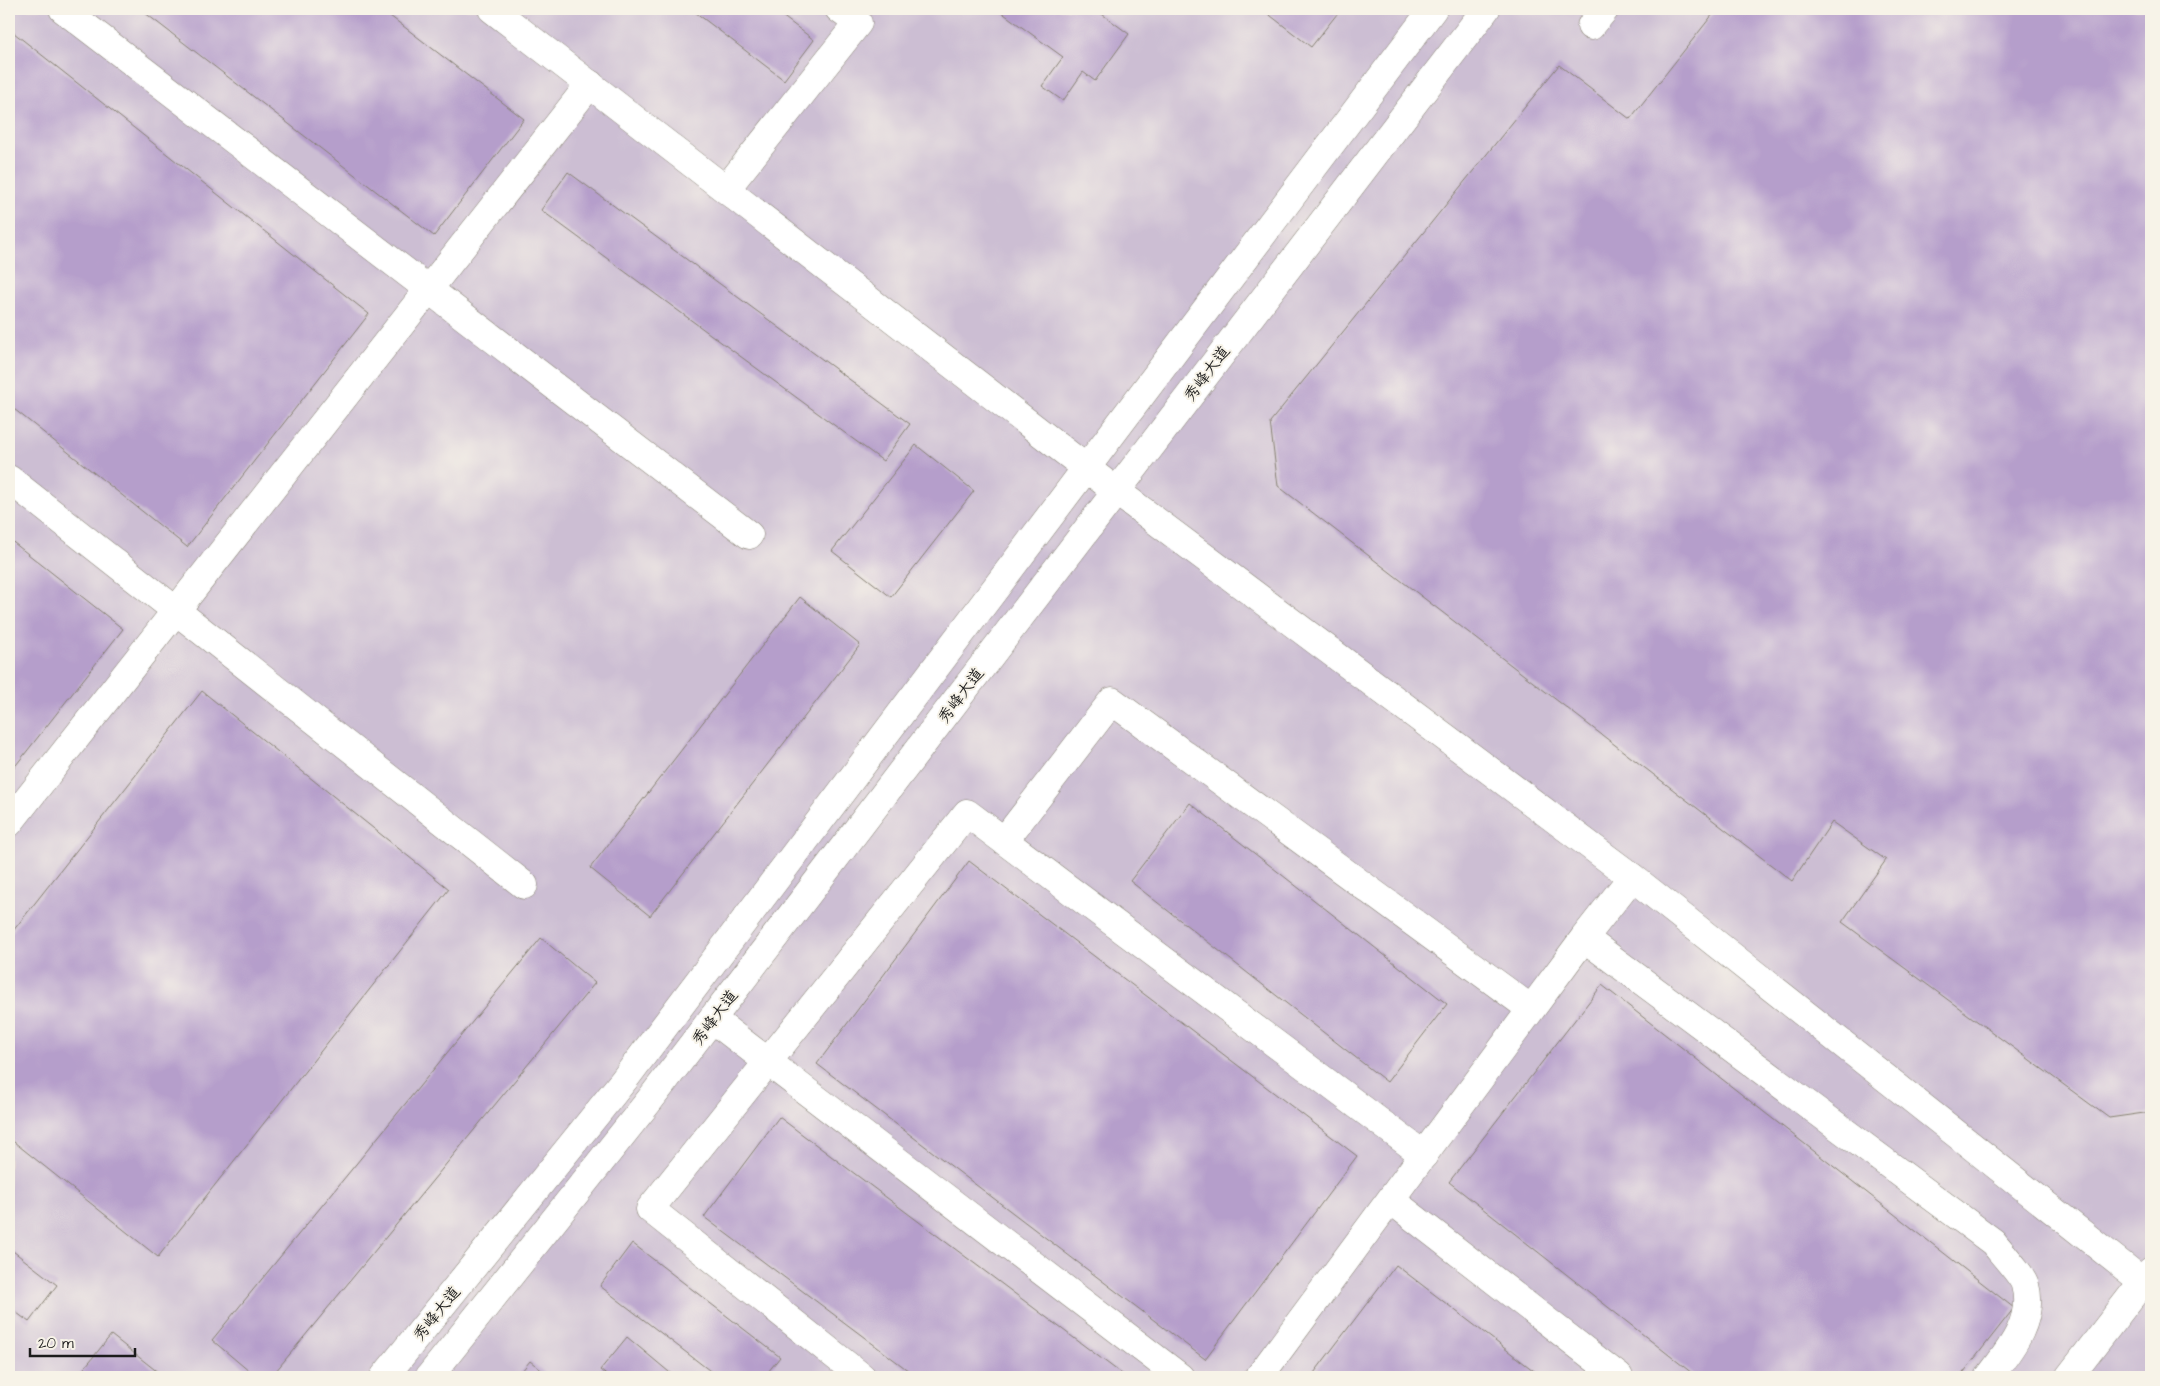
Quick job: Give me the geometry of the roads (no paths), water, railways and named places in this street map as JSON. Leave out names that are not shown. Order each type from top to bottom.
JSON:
[{"type":"street","points":[[63,9],[749,535]]},
{"type":"street","points":[[492,9],[1116,491],[1632,877],[2148,1280],[2069,1377]]},
{"type":"street","points":[[726,189],[858,22],[839,9]]},
{"type":"street","name":"秀峰大道","points":[[384,1377],[624,1080],[1433,9]]},
{"type":"street","name":"秀峰大道","points":[[429,1377],[712,1019],[1486,9]]},
{"type":"street","points":[[9,823],[590,84]]},
{"type":"street","points":[[9,479],[524,885]]},
{"type":"street","points":[[1004,841],[1112,701],[1531,1010]]},
{"type":"street","points":[[862,1377],[650,1209],[967,813],[1424,1155]]},
{"type":"street","points":[[1259,1377],[1584,938],[1632,877]]},
{"type":"street","points":[[1584,938],[1993,1242],[2025,1284],[2027,1317],[2010,1348],[1989,1377]]},
{"type":"street","points":[[712,1019],[1180,1377]]},
{"type":"street","points":[[1390,1200],[1619,1377]]}]
